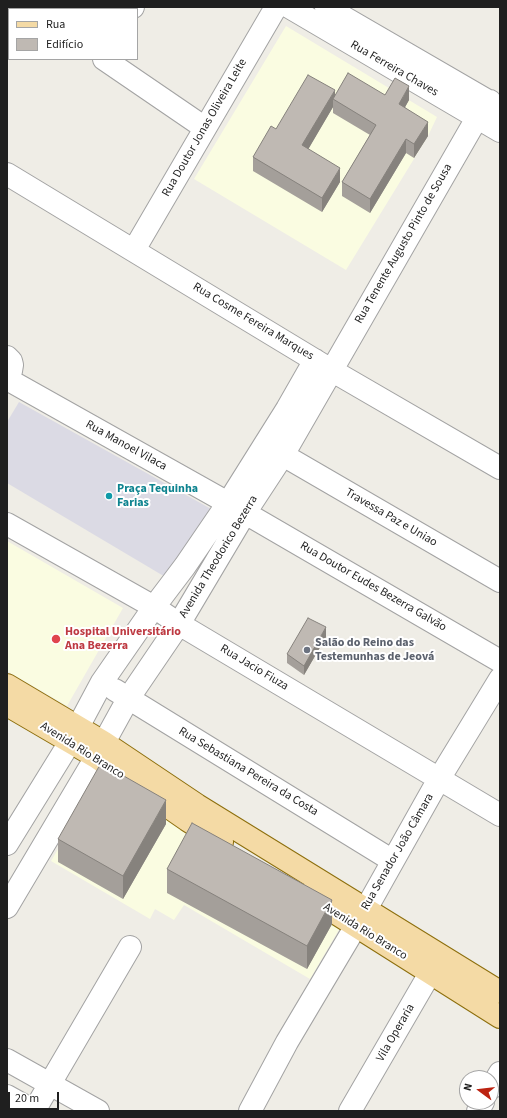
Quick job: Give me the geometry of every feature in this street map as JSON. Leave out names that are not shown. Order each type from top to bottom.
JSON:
[{"type":"main road","name":"Avenida Rio Branco","points":[[7,685],[73,734],[99,750],[187,820],[361,918],[435,965],[500,1017]]},
{"type":"main road","name":"Avenida Rio Branco","points":[[7,705],[73,734]]},
{"type":"main road","name":"Avenida Rio Branco","points":[[435,965],[500,992]]},
{"type":"street","name":"Rua Doutor Jonas Oliveira Leite","points":[[134,250],[276,7]]},
{"type":"street","name":"Rua Ferreira Chaves","points":[[288,7],[489,109]]},
{"type":"street","name":"Rua Ferreira Chaves","points":[[326,7],[489,109],[500,131]]},
{"type":"street","points":[[105,60],[205,128]]},
{"type":"street","name":"Rua Tenente Augusto Pinto de Sousa","points":[[323,365],[489,109]]},
{"type":"street","name":"Rua Cosme Fereira Marques","points":[[7,174],[323,365],[500,468]]},
{"type":"street","name":"Avenida Theodorico Bezerra","points":[[7,844],[73,734],[102,682],[154,607],[185,566],[283,455],[323,365]]},
{"type":"street","name":"Avenida Theodorico Bezerra","points":[[9,899],[128,699],[179,624],[287,409],[323,365]]},
{"type":"street","name":"Rua Manoel Vilaca","points":[[8,371],[237,508]]},
{"type":"street","name":"Travessa Paz e Uniao","points":[[283,455],[500,581]]},
{"type":"street","name":"Rua Doutor Eudes Bezerra Galvão","points":[[237,508],[500,661]]},
{"type":"street","name":"Rua Jacio Fiuza","points":[[7,524],[154,607],[179,624],[500,815]]},
{"type":"street","name":"Rua Senador João Câmara","points":[[250,1111],[287,1042],[361,918],[439,779],[500,679]]},
{"type":"street","name":"Rua Sebastiana Pereira da Costa","points":[[102,682],[393,861]]},
{"type":"street","points":[[7,1096],[34,1111],[130,947]]},
{"type":"street","name":"Vila Operaria","points":[[350,1111],[435,965]]},
{"type":"street","points":[[7,1060],[98,1111]]},
{"type":"shaded area","points":[[286,26],[437,117],[428,136],[346,270],[194,179]]},
{"type":"shaded area","name":"Praça Tequinha Farias","points":[[19,402],[213,510],[167,578],[7,483],[7,422]]},
{"type":"shaded area","name":"Hospital Universitário Ana Bezerra","points":[[7,541],[123,608],[67,706],[7,671]]},
{"type":"shaded area","points":[[100,778],[344,921],[310,979],[184,905],[174,920],[155,909],[150,919],[51,861]]},
{"type":"building","points":[[348,73],[385,95],[395,78],[409,86],[399,104],[428,122],[414,144],[406,139],[370,199],[342,182],[376,125],[333,99]]},
{"type":"building","points":[[308,75],[335,90],[302,145],[340,168],[322,198],[253,157],[271,126],[276,129]]},
{"type":"building","name":"Salão do Reino das Testemunhas de Jeová","points":[[308,618],[326,627],[304,666],[287,654]]},
{"type":"building","points":[[101,763],[166,800],[123,876],[58,839]]},
{"type":"building","points":[[192,823],[332,900],[307,946],[167,869]]},
{"type":"place","name":"Praça Tequinha Farias","points":[[109,496]]},
{"type":"place","name":"Hospital Universitário Ana Bezerra","points":[[56,639]]},
{"type":"place","name":"Salão do Reino das Testemunhas de Jeová","points":[[307,650]]}]
